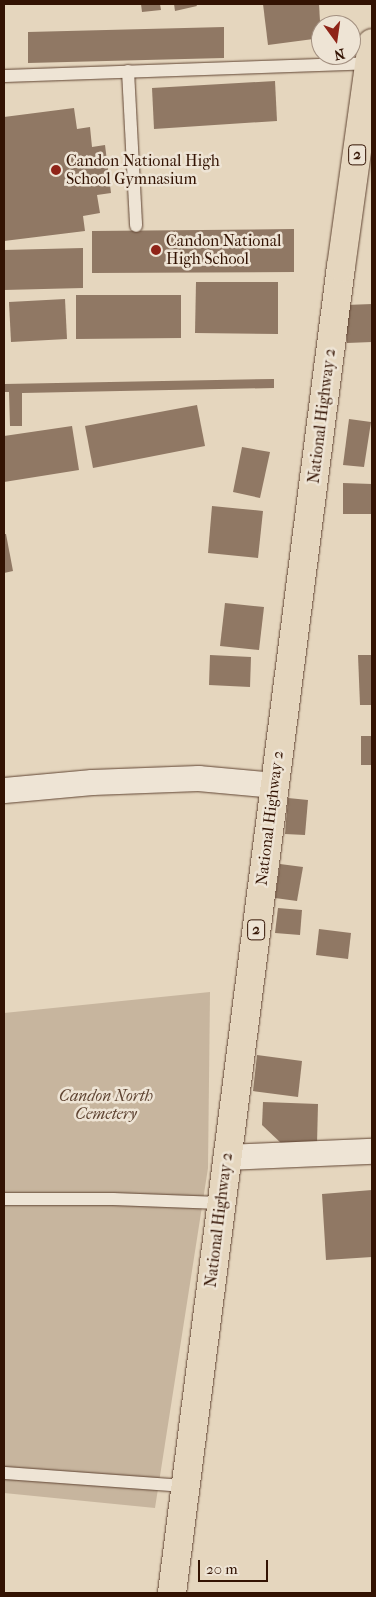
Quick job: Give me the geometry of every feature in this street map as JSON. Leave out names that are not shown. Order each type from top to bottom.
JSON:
[{"type":"main road","name":"National Highway 2","points":[[172,1593],[220,1203],[341,267],[371,53]]},
{"type":"street","points":[[4,790],[92,782],[198,778],[275,785]]},
{"type":"street","points":[[226,1157],[372,1151]]},
{"type":"lane","points":[[4,76],[128,71],[371,53]]},
{"type":"lane","points":[[128,71],[136,226]]},
{"type":"lane","points":[[4,1199],[113,1198],[220,1203]]},
{"type":"lane","points":[[4,1473],[186,1486]]},
{"type":"green space","name":"Candon North Cemetery","points":[[210,992],[208,1168],[155,1508],[4,1493],[4,1013]]},
{"type":"building","points":[[141,4],[160,4],[161,10],[142,12]]},
{"type":"building","points":[[174,4],[196,4],[197,6],[175,11]]},
{"type":"building","points":[[263,4],[319,4],[320,15],[311,15],[311,39],[268,45]]},
{"type":"building","points":[[224,27],[224,58],[28,63],[28,32]]},
{"type":"building","points":[[275,81],[277,121],[154,129],[152,88]]},
{"type":"building","name":"Candon National High School Gymnasium","points":[[74,108],[77,129],[90,127],[92,147],[105,145],[111,193],[97,195],[100,213],[83,216],[85,231],[4,241],[4,117]]},
{"type":"building","points":[[294,229],[294,272],[92,273],[92,231]]},
{"type":"building","points":[[83,248],[83,288],[4,290],[4,250]]},
{"type":"building","points":[[196,282],[278,282],[278,334],[195,333]]},
{"type":"building","points":[[76,295],[181,295],[181,338],[76,339]]},
{"type":"building","points":[[65,299],[67,339],[11,342],[9,302]]},
{"type":"building","points":[[372,304],[372,342],[347,343],[346,305]]},
{"type":"building","points":[[274,379],[274,388],[22,393],[22,426],[10,426],[9,392],[4,392],[4,384]]},
{"type":"building","points":[[197,405],[205,446],[93,468],[85,426]]},
{"type":"building","points":[[349,419],[371,422],[364,467],[343,465]]},
{"type":"building","points":[[72,426],[79,470],[4,482],[4,436]]},
{"type":"building","points":[[242,447],[270,452],[260,498],[233,492]]},
{"type":"building","points":[[343,483],[372,484],[372,514],[343,514]]},
{"type":"building","points":[[212,506],[263,511],[258,558],[208,553]]},
{"type":"building","points":[[4,534],[6,534],[13,571],[4,573]]},
{"type":"building","points":[[225,603],[264,607],[259,650],[220,646]]},
{"type":"building","points":[[210,655],[251,657],[250,687],[209,685]]},
{"type":"building","points":[[358,655],[372,655],[372,705],[360,705]]},
{"type":"building","points":[[361,736],[372,736],[372,765],[361,765]]},
{"type":"building","points":[[288,798],[308,800],[305,835],[285,834]]},
{"type":"building","points":[[280,864],[303,867],[297,901],[275,898]]},
{"type":"building","points":[[278,908],[302,910],[300,935],[275,933]]},
{"type":"building","points":[[319,929],[351,933],[348,959],[316,955]]},
{"type":"building","points":[[257,1055],[302,1061],[298,1097],[253,1091]]},
{"type":"building","points":[[263,1102],[318,1104],[317,1144],[282,1144],[262,1125]]},
{"type":"building","points":[[372,1190],[372,1257],[326,1260],[322,1194]]},
{"type":"place","name":"Candon National High School Gymnasium","points":[[56,170]]},
{"type":"place","name":"Candon National High School","points":[[156,250]]}]
